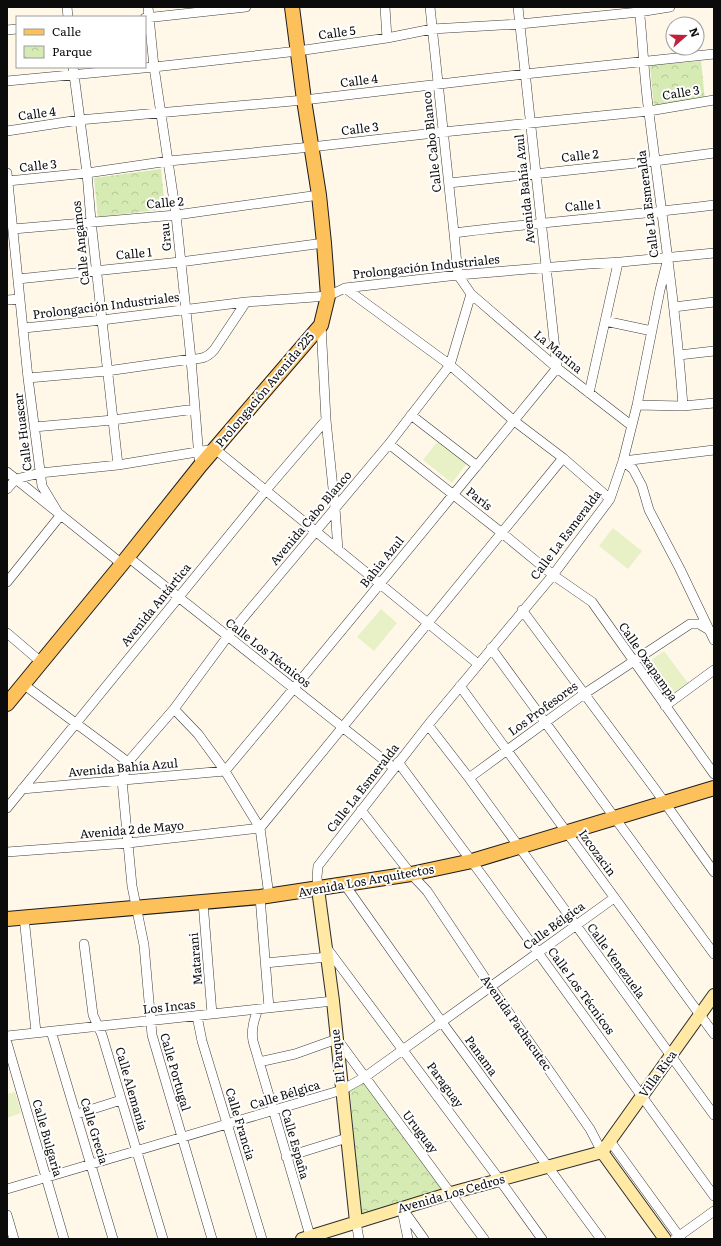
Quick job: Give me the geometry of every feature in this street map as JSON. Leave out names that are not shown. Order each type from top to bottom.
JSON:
[{"type":"main road","name":"Prolongación Avenida 225","points":[[7,704],[125,561],[200,460],[215,449],[320,325],[328,296],[324,243],[319,195],[304,100],[292,7]]},
{"type":"main road","name":"Avenida Los Arquitectos","points":[[7,919],[264,897],[412,874],[472,861],[714,788]]},
{"type":"main road","name":"El Parque","points":[[318,889],[333,1001],[356,1222]]},
{"type":"main road","name":"Villa Rica","points":[[602,1152],[714,995]]},
{"type":"main road","name":"Avenida Los Cedros","points":[[308,1238],[451,1193],[602,1152]]},
{"type":"main road","name":"Avenida Pachacutec","points":[[602,1152],[665,1239]]},
{"type":"street","name":"Grau","points":[[148,7],[147,17],[176,215],[200,460]]},
{"type":"street","points":[[147,17],[246,7]]},
{"type":"street","points":[[384,7],[388,38]]},
{"type":"street","name":"Calle Cabo Blanco","points":[[430,7],[458,275]]},
{"type":"street","name":"Avenida Bahía Azul","points":[[518,7],[557,368]]},
{"type":"street","name":"Calle 5","points":[[146,67],[298,51],[388,38],[432,29],[520,24],[670,7]]},
{"type":"street","name":"Calle La Esmeralda","points":[[318,889],[318,866],[396,765],[490,648],[553,575],[610,499],[623,461],[632,426],[668,258],[663,211],[648,110],[639,10]]},
{"type":"street","name":"Calle 4","points":[[7,131],[79,120],[304,100],[714,54]]},
{"type":"street","name":"Calle 5","points":[[7,81],[73,70],[127,68]]},
{"type":"street","name":"Calle Angamos","points":[[73,70],[87,173],[96,270],[118,465]]},
{"type":"street","name":"Calle 3","points":[[8,177],[87,173],[169,161],[648,110],[714,100]]},
{"type":"street","name":"Calle 2","points":[[449,183],[655,161],[714,153]]},
{"type":"street","name":"Calle Huascar","points":[[8,177],[28,378],[40,473],[42,486],[60,516]]},
{"type":"street","name":"Calle 2","points":[[13,229],[91,221],[176,215],[319,195]]},
{"type":"street","name":"Calle 1","points":[[454,233],[541,222],[714,205]]},
{"type":"street","name":"Calle 1","points":[[18,279],[180,262],[324,243]]},
{"type":"street","name":"Prolongación Industriales","points":[[24,328],[246,302],[328,296],[345,288],[458,275],[714,253]]},
{"type":"street","points":[[668,258],[683,406]]},
{"type":"street","points":[[589,393],[618,262]]},
{"type":"street","points":[[458,275],[471,294]]},
{"type":"street","points":[[345,288],[450,365],[513,420],[562,458],[610,499]]},
{"type":"street","name":"La Marina","points":[[471,294],[557,368],[632,426]]},
{"type":"street","name":"Avenida Cabo Blanco","points":[[128,762],[174,709],[228,636],[316,532],[450,365],[471,294]]},
{"type":"street","name":"Prolongación Industriales","points":[[7,300],[20,298]]},
{"type":"street","points":[[28,378],[107,371],[200,359],[208,356],[246,302]]},
{"type":"street","points":[[674,307],[714,302]]},
{"type":"street","points":[[605,321],[652,331]]},
{"type":"street","points":[[320,325],[326,420],[338,550]]},
{"type":"street","points":[[679,355],[714,351]]},
{"type":"street","name":"Bahia Azul","points":[[225,770],[294,689],[557,368]]},
{"type":"street","points":[[637,405],[683,406],[714,403]]},
{"type":"street","points":[[34,427],[113,420],[195,409]]},
{"type":"street","points":[[411,415],[477,466]]},
{"type":"street","name":"Avenida Antártica","points":[[7,808],[266,490],[326,420]]},
{"type":"street","name":"París","points":[[388,444],[502,532],[553,575]]},
{"type":"street","points":[[215,449],[478,664]]},
{"type":"street","points":[[623,461],[714,450]]},
{"type":"street","points":[[260,828],[562,458]]},
{"type":"street","points":[[7,489],[16,479],[40,473],[118,465],[200,460]]},
{"type":"street","points":[[623,461],[633,469],[642,486],[649,510],[712,629],[714,640]]},
{"type":"street","name":"Calle Los Técnicos","points":[[7,472],[60,516],[179,597],[343,727],[396,765],[472,861],[714,1196]]},
{"type":"street","points":[[7,582],[60,516]]},
{"type":"street","name":"Calle Oxapampa","points":[[553,575],[592,602],[714,774]]},
{"type":"street","points":[[522,610],[666,803],[714,872]]},
{"type":"street","name":"Los Profesores","points":[[469,778],[584,694],[690,624],[699,624],[712,629]]},
{"type":"street","points":[[7,633],[41,662]]},
{"type":"street","points":[[490,648],[714,954]]},
{"type":"street","points":[[665,706],[714,670]]},
{"type":"street","points":[[23,684],[128,762],[122,780]]},
{"type":"street","name":"Izcozacin","points":[[460,686],[714,1034]]},
{"type":"street","points":[[174,709],[198,734],[225,770],[260,828],[264,897],[265,963],[269,1008]]},
{"type":"street","name":"Calle Venezuela","points":[[428,725],[469,778],[575,926],[714,1115]]},
{"type":"street","name":"Avenida Bahía Azul","points":[[22,789],[225,770]]},
{"type":"street","name":"Calle Portugal","points":[[122,780],[136,908],[144,945],[152,1035],[212,1239]]},
{"type":"street","name":"Avenida Pachacutec","points":[[361,810],[427,891],[490,987],[590,1129],[602,1152]]},
{"type":"street","name":"Avenida 2 de Mayo","points":[[7,852],[128,843],[260,828]]},
{"type":"street","name":"Panama","points":[[345,885],[441,1021],[601,1239]]},
{"type":"street","name":"Calle Bélgica","points":[[7,1189],[342,1090],[365,1077],[614,898]]},
{"type":"street","name":"Matarani","points":[[203,902],[212,1014]]},
{"type":"street","points":[[24,917],[36,1032]]},
{"type":"street","name":"Calle Alemania","points":[[84,944],[93,1015],[98,1026],[163,1239]]},
{"type":"street","points":[[265,963],[327,952]]},
{"type":"street","name":"Paraguay","points":[[327,952],[403,1050],[542,1239]]},
{"type":"street","name":"Los Incas","points":[[7,1036],[333,1001]]},
{"type":"street","name":"Calle España","points":[[258,1009],[253,1022],[252,1032],[308,1238]]},
{"type":"street","name":"Calle Francia","points":[[197,1016],[202,1041],[262,1239]]},
{"type":"street","name":"Calle Grecia","points":[[51,1031],[92,1164],[113,1239]]},
{"type":"street","points":[[259,1062],[295,1054],[337,1039]]},
{"type":"street","name":"Uruguay","points":[[337,1039],[484,1239]]},
{"type":"street","name":"Calle Bulgaria","points":[[7,1043],[64,1239]]},
{"type":"street","points":[[77,1114],[121,1100]]},
{"type":"street","points":[[286,1157],[347,1138]]},
{"type":"street","points":[[610,1141],[678,1238],[714,1211]]},
{"type":"street","points":[[402,1208],[408,1239]]},
{"type":"street","points":[[402,1208],[424,1239]]},
{"type":"street","points":[[7,1215],[14,1239]]},
{"type":"street","points":[[356,1222],[359,1239]]},
{"type":"green space","points":[[701,61],[705,101],[654,107],[650,65]]},
{"type":"green space","points":[[161,169],[165,209],[98,217],[94,178]]},
{"type":"green space","points":[[438,441],[467,463],[452,483],[423,460]]},
{"type":"green space","points":[[613,528],[642,551],[628,569],[599,546]]},
{"type":"green space","points":[[381,609],[397,623],[374,651],[357,637]]},
{"type":"green space","points":[[664,651],[688,683],[667,698],[643,666]]},
{"type":"green space","points":[[366,1082],[445,1192],[361,1216],[350,1091]]},
{"type":"green space","points":[[15,1092],[21,1113],[7,1118],[7,1094]]}]
